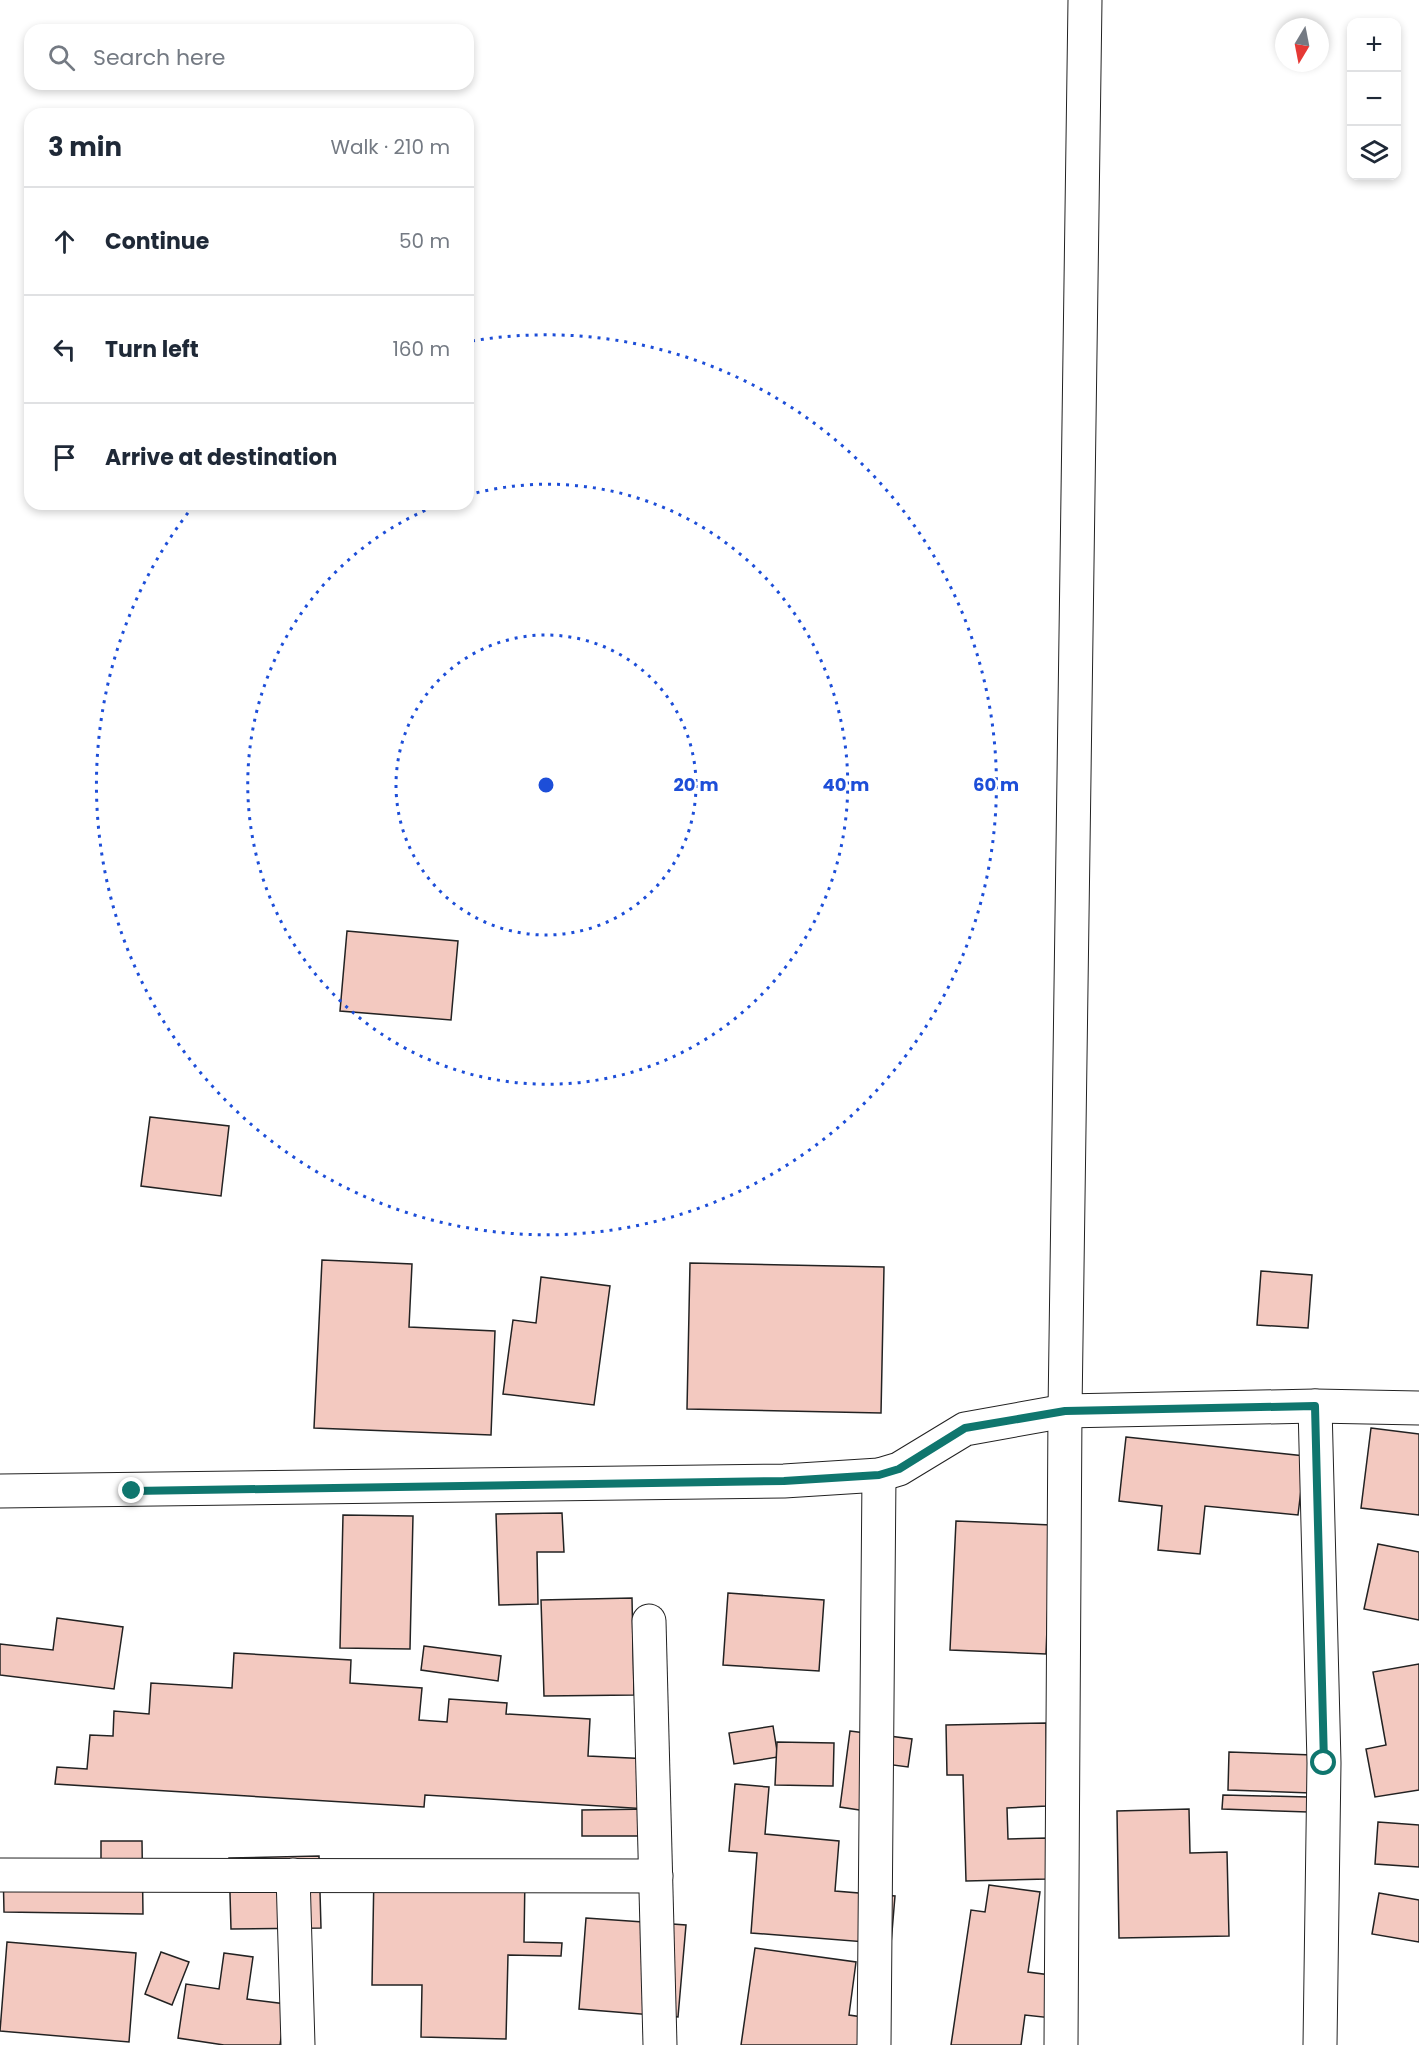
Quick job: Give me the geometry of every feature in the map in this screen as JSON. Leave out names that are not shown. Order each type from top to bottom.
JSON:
[{"type":"street","points":[[1061,2045],[1065,1411],[1085,0]]},
{"type":"street","points":[[1315,1406],[1324,1763],[1320,2045]]},
{"type":"street","points":[[0,1491],[784,1481],[879,1475],[899,1469],[965,1428],[1065,1411],[1315,1406],[1419,1408]]},
{"type":"street","points":[[874,2045],[879,1475]]},
{"type":"street","points":[[649,1621],[660,2045]]},
{"type":"street","points":[[0,1875],[656,1876]]},
{"type":"street","points":[[293,1875],[298,2045]]},
{"type":"building","points":[[347,931],[458,941],[451,1020],[340,1011]]},
{"type":"building","points":[[150,1117],[229,1126],[221,1196],[141,1186]]},
{"type":"building","points":[[322,1260],[412,1264],[409,1327],[495,1331],[491,1435],[314,1428]]},
{"type":"building","points":[[690,1263],[884,1267],[881,1413],[687,1409]]},
{"type":"building","points":[[1261,1271],[1312,1275],[1308,1328],[1257,1325]]},
{"type":"building","points":[[541,1277],[610,1286],[594,1405],[503,1394],[513,1320],[536,1323]]},
{"type":"building","points":[[1371,1428],[1419,1434],[1419,1515],[1361,1508]]},
{"type":"building","points":[[1126,1437],[1305,1456],[1298,1515],[1205,1506],[1200,1554],[1158,1550],[1162,1506],[1119,1501]]},
{"type":"building","points":[[562,1513],[564,1552],[537,1552],[538,1604],[499,1605],[496,1514]]},
{"type":"building","points":[[343,1515],[413,1516],[410,1649],[340,1648]]},
{"type":"building","points":[[956,1521],[1051,1525],[1046,1654],[950,1650]]},
{"type":"building","points":[[1378,1544],[1419,1552],[1419,1620],[1364,1609]]},
{"type":"building","points":[[728,1593],[824,1600],[819,1671],[723,1665]]},
{"type":"building","points":[[632,1598],[634,1695],[544,1696],[541,1600]]},
{"type":"building","points":[[57,1618],[123,1627],[114,1689],[0,1675],[0,1644],[53,1650]]},
{"type":"building","points":[[424,1646],[501,1656],[498,1681],[421,1670]]},
{"type":"building","points":[[234,1653],[351,1660],[350,1683],[422,1688],[419,1720],[447,1722],[449,1699],[507,1703],[506,1714],[590,1719],[588,1756],[651,1759],[648,1809],[425,1795],[424,1807],[55,1784],[57,1767],[87,1769],[90,1735],[113,1736],[114,1711],[149,1714],[151,1683],[232,1688]]},
{"type":"building","points":[[1419,1664],[1419,1790],[1375,1797],[1366,1749],[1386,1745],[1373,1672]]},
{"type":"building","points":[[1046,1723],[1047,1806],[1007,1808],[1008,1839],[1047,1838],[1047,1879],[966,1881],[963,1775],[947,1775],[946,1725]]},
{"type":"building","points":[[773,1726],[778,1757],[734,1764],[729,1733]]},
{"type":"building","points":[[850,1731],[912,1739],[908,1767],[886,1764],[879,1813],[840,1807]]},
{"type":"building","points":[[777,1742],[834,1743],[833,1786],[775,1785]]},
{"type":"building","points":[[1229,1752],[1313,1755],[1311,1793],[1228,1790]]},
{"type":"building","points":[[735,1784],[769,1787],[765,1834],[839,1841],[835,1891],[895,1896],[891,1944],[751,1933],[757,1853],[729,1851]]},
{"type":"building","points":[[1223,1795],[1308,1797],[1308,1812],[1222,1809]]},
{"type":"building","points":[[652,1809],[652,1836],[582,1836],[582,1810]]},
{"type":"building","points":[[1189,1809],[1190,1853],[1227,1852],[1229,1936],[1119,1938],[1117,1811]]},
{"type":"building","points":[[1378,1822],[1419,1825],[1419,1867],[1375,1864]]},
{"type":"building","points":[[101,1841],[142,1841],[143,1914],[4,1912],[3,1866],[101,1865]]},
{"type":"building","points":[[319,1856],[321,1928],[231,1929],[229,1858]]},
{"type":"building","points":[[374,1872],[525,1875],[524,1942],[562,1943],[561,1956],[508,1955],[506,2039],[421,2037],[422,1985],[372,1985]]},
{"type":"building","points":[[989,1885],[1040,1892],[1028,1972],[1058,1976],[1052,2018],[1025,2015],[1021,2045],[951,2045],[971,1910],[985,1912]]},
{"type":"building","points":[[1379,1893],[1419,1900],[1419,1942],[1372,1934]]},
{"type":"building","points":[[586,1918],[686,1925],[678,2017],[579,2009]]},
{"type":"building","points":[[7,1942],[136,1953],[129,2042],[0,2031]]},
{"type":"building","points":[[755,1948],[856,1962],[849,2015],[883,2020],[879,2045],[741,2045]]},
{"type":"building","points":[[161,1952],[189,1962],[172,2005],[145,1994]]},
{"type":"building","points":[[224,1953],[253,1957],[247,1999],[286,2004],[280,2045],[224,2045],[178,2038],[186,1984],[219,1989]]},
{"type":"route","points":[[132,1491],[784,1481],[879,1475],[899,1469],[965,1428],[1065,1411],[1315,1406],[1324,1763]]}]
